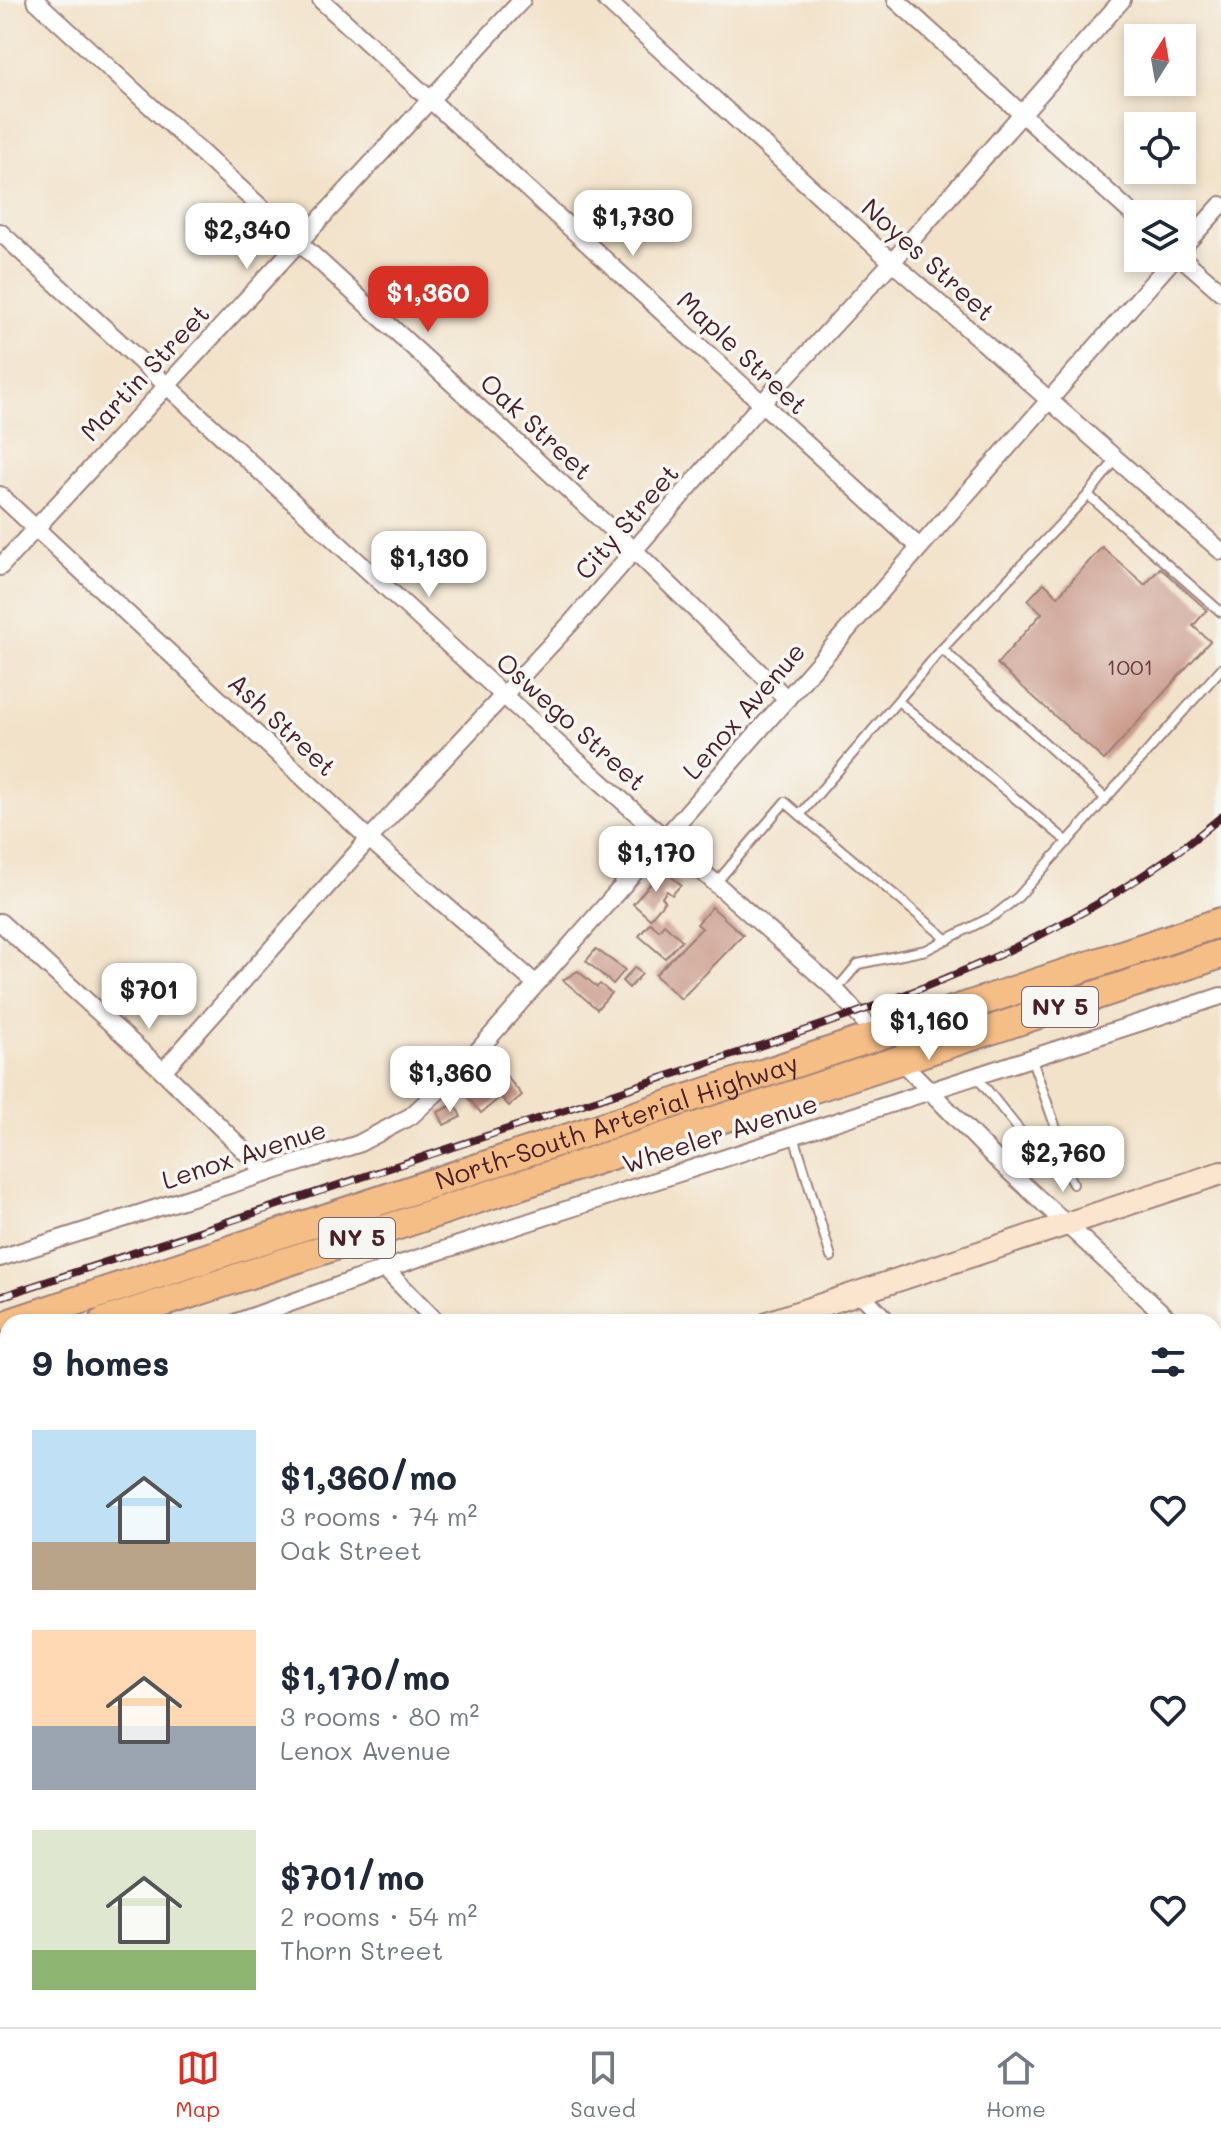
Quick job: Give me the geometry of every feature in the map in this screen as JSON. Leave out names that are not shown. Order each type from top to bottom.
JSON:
[{"type":"highway","name":"North-South Arterial Highway","points":[[37,1314],[1221,922]]},
{"type":"highway","name":"North-South Arterial Highway","points":[[128,1314],[1221,954]]},
{"type":"street","name":"Oak Street","points":[[35,0],[634,550],[787,699]]},
{"type":"street","name":"Maple Street","points":[[321,0],[919,547]]},
{"type":"street","name":"Martin Street","points":[[0,567],[164,385],[301,244],[522,0]]},
{"type":"street","name":"Noyes Street","points":[[606,0],[892,262],[1221,551]]},
{"type":"street","points":[[896,0],[1124,206]]},
{"type":"street","name":"City Street","points":[[163,1071],[892,262],[1122,0]]},
{"type":"street","points":[[1196,233],[1221,205]]},
{"type":"street","name":"Oswego Street","points":[[0,232],[503,695],[836,990],[1004,1167],[1163,1314]]},
{"type":"street","points":[[1196,270],[1221,292]]},
{"type":"street","name":"Lenox Avenue","points":[[0,1258],[358,1144],[411,1116],[460,1071],[1162,272]]},
{"type":"street","name":"Ash Street","points":[[0,495],[369,839],[536,984]]},
{"type":"street","points":[[0,922],[163,1071],[267,1173]]},
{"type":"street","name":"Wheeler Avenue","points":[[259,1314],[385,1269],[1221,996]]},
{"type":"street","points":[[794,1314],[1221,1173]]},
{"type":"street","points":[[385,1269],[429,1314]]},
{"type":"street","points":[[859,1292],[880,1314]]},
{"type":"lane","points":[[800,815],[942,649],[1088,495],[1116,459]]},
{"type":"lane","points":[[1088,495],[1221,612]]},
{"type":"lane","points":[[942,649],[1105,798]]},
{"type":"lane","points":[[836,990],[858,964],[926,950],[995,915],[1018,897],[1221,669]]},
{"type":"lane","points":[[898,701],[1068,842]]},
{"type":"lane","points":[[716,883],[785,802],[948,940]]},
{"type":"lane","points":[[1004,1167],[1050,1145],[1058,1134],[1031,1057]]},
{"type":"lane","points":[[975,1075],[1036,1151]]},
{"type":"lane","points":[[794,1135],[831,1257]]},
{"type":"lane","points":[[1050,1145],[1073,1184]]},
{"type":"building","points":[[1102,547],[1145,585],[1160,568],[1207,610],[1193,626],[1210,641],[1104,760],[997,664],[1042,613],[1028,600],[1044,583],[1058,596]]},
{"type":"building","points":[[663,869],[681,885],[672,895],[667,891],[662,897],[665,901],[650,919],[633,904]]},
{"type":"building","points":[[712,907],[743,935],[681,999],[655,975],[702,928],[697,924]]},
{"type":"building","points":[[650,923],[659,930],[664,924],[682,940],[665,958],[639,936]]},
{"type":"building","points":[[596,949],[625,970],[613,984],[586,961]]},
{"type":"building","points":[[635,967],[642,974],[629,988],[622,981]]},
{"type":"building","points":[[578,971],[597,987],[600,984],[611,993],[597,1009],[563,980]]},
{"type":"building","points":[[500,1068],[522,1095],[509,1106],[486,1079]]},
{"type":"building","points":[[481,1079],[498,1099],[481,1113],[465,1094]]},
{"type":"building","points":[[455,1104],[461,1117],[444,1125],[438,1112]]},
{"type":"railway","points":[[0,1297],[766,1044],[927,986],[1005,952],[1081,913],[1153,869],[1221,817]]}]
